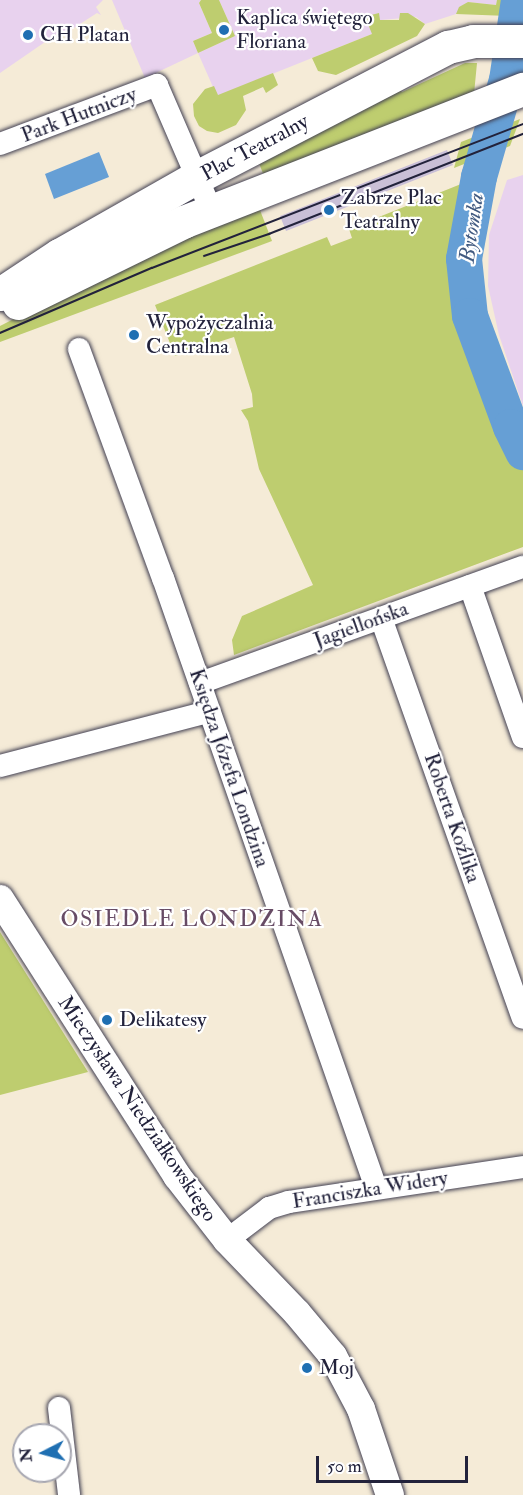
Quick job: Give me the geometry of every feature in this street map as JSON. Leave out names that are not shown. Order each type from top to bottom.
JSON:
[{"type":"main road","name":"Plac Teatralny","points":[[0,294],[58,255],[198,177],[448,47],[490,40],[523,41]]},
{"type":"main road","name":"Plac Teatralny","points":[[0,312],[211,210],[523,89]]},
{"type":"street","name":"Park Hutniczy","points":[[0,144],[157,85],[198,177]]},
{"type":"street","points":[[198,177],[211,210]]},
{"type":"street","name":"Księdza Józefa Londzina","points":[[79,349],[200,683],[208,712],[376,1188]]},
{"type":"street","name":"Jagiellońska","points":[[200,683],[523,567]]},
{"type":"street","points":[[470,586],[523,737]]},
{"type":"street","name":"Roberta Koźlika","points":[[381,618],[523,1018]]},
{"type":"street","points":[[0,766],[208,712]]},
{"type":"street","name":"Mieczysława Niedziałkowskiego","points":[[0,899],[172,1169],[227,1240],[297,1313],[333,1356],[361,1408],[390,1495]]},
{"type":"street","name":"Franciszka Widery","points":[[227,1240],[269,1208],[289,1202],[523,1167]]},
{"type":"street","points":[[59,1408],[69,1495]]},
{"type":"shaded area","name":"CH Platan","points":[[0,0],[103,0],[96,7],[101,15],[97,13],[66,33],[67,39],[61,31],[0,73]]},
{"type":"shaded area","points":[[112,0],[201,0],[199,3],[212,33],[193,41],[198,53],[145,78]]},
{"type":"shaded area","points":[[219,0],[497,0],[496,5],[468,2],[456,14],[425,24],[416,17],[380,20],[372,34],[217,96],[198,53],[235,36]]},
{"type":"shaded area","points":[[447,150],[453,165],[286,231],[280,216]]},
{"type":"shaded area","points":[[523,175],[523,406],[499,335],[488,286],[489,235],[507,180]]},
{"type":"green space","points":[[201,0],[219,0],[235,36],[198,53],[193,41],[212,33],[199,3]]},
{"type":"green space","points":[[497,0],[510,0],[508,16],[456,14],[459,7],[468,2],[496,5]]},
{"type":"green space","points":[[379,13],[380,20],[399,20],[400,13],[408,13],[425,24],[417,36],[336,75],[318,71],[312,58],[372,34],[366,19]]},
{"type":"green space","points":[[465,63],[477,63],[474,94],[264,176],[257,158],[398,86],[402,92]]},
{"type":"green space","points":[[273,73],[278,85],[266,93],[263,87],[243,96],[246,110],[236,125],[218,133],[207,131],[199,126],[194,116],[193,104],[205,89],[214,86],[218,95]]},
{"type":"green space","points":[[520,119],[510,146],[454,168],[461,142]]},
{"type":"green space","points":[[466,182],[456,257],[465,323],[504,428],[523,469],[523,547],[234,655],[232,640],[242,616],[313,585],[259,469],[248,421],[241,410],[253,407],[252,394],[234,337],[175,356],[155,305],[327,237],[331,246],[352,238],[349,229]]},
{"type":"green space","points":[[258,205],[272,241],[0,342],[0,326],[166,241]]},
{"type":"green space","points":[[0,932],[88,1072],[0,1095]]},
{"type":"water","points":[[99,152],[109,177],[54,199],[45,174]]},
{"type":"waterway","name":"Bytomka","points":[[519,0],[507,80],[479,177],[464,259],[470,316],[511,427],[523,452]]},
{"type":"tram line","points":[[0,333],[152,268],[523,124]]},
{"type":"tram line","points":[[204,256],[269,234],[523,134]]},
{"type":"place","name":"Kaplica świętego Floriana","points":[[224,30]]},
{"type":"place","name":"CH Platan","points":[[28,35]]},
{"type":"place","name":"Zabrze Plac Teatralny","points":[[329,210]]},
{"type":"place","name":"Wypożyczalnia Centralna","points":[[134,335]]},
{"type":"place","name":"Delikatesy","points":[[107,1020]]},
{"type":"place","name":"Moj","points":[[307,1368]]},
{"type":"district","name":"OSIEDLE LONDZINA","points":[[192,920]]}]
